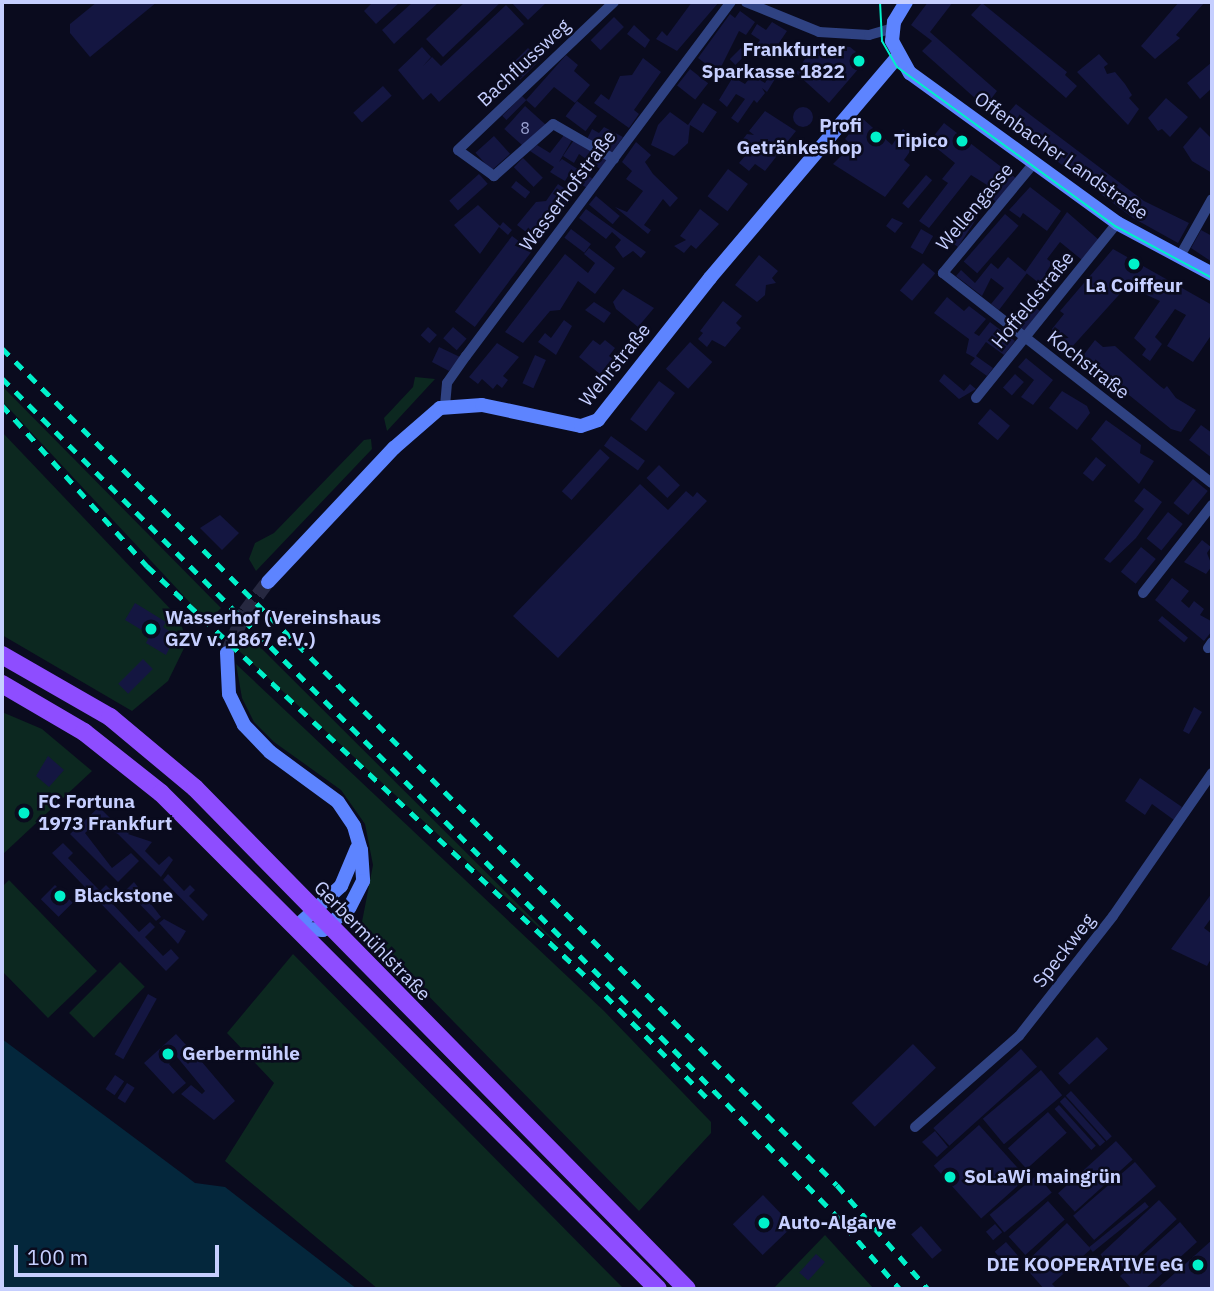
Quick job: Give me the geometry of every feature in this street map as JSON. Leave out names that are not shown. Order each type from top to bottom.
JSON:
[{"type":"main road","name":"Gerbermühlstraße","points":[[2,655],[78,697],[133,733],[195,788],[687,1289]]},
{"type":"main road","points":[[2,684],[49,709],[116,754],[295,928],[657,1289]]},
{"type":"street","name":"Bachflussweg","points":[[614,2],[458,150],[494,176],[553,124],[614,159]]},
{"type":"street","name":"Wasserhofstraße","points":[[445,406],[447,383],[731,2]]},
{"type":"street","points":[[746,2],[819,32],[869,35],[893,28]]},
{"type":"street","points":[[898,56],[893,28],[906,2]]},
{"type":"street","name":"Offenbacher Landstraße","points":[[898,56],[916,78],[1117,223],[1212,274]]},
{"type":"street","name":"Wehrstraße","points":[[445,406],[482,405],[581,426],[598,420],[710,278],[898,56]]},
{"type":"street","name":"Wellengasse","points":[[943,273],[1034,163]]},
{"type":"street","points":[[1180,256],[1212,199]]},
{"type":"street","name":"Hoffeldstraße","points":[[976,398],[1117,223]]},
{"type":"street","name":"Kochstraße","points":[[943,273],[1212,483]]},
{"type":"street","points":[[268,582],[424,418],[445,406]]},
{"type":"street","points":[[1143,593],[1212,505]]},
{"type":"street","points":[[227,653],[229,694],[244,725],[270,752],[338,802],[358,839],[363,870],[360,890],[330,928],[314,932],[295,928]]},
{"type":"street","name":"Speckweg","points":[[915,1127],[1019,1036],[1113,916],[1212,773]]},
{"type":"street","points":[[295,928],[349,876],[358,839]]},
{"type":"green space","points":[[415,377],[435,379],[387,431],[384,418],[413,387]]},
{"type":"green space","points":[[2,386],[221,608],[208,622],[2,401]]},
{"type":"green space","points":[[2,432],[179,618],[187,642],[168,681],[132,711],[2,635]]},
{"type":"green space","points":[[371,439],[372,449],[256,571],[249,559],[255,543],[274,533],[364,440]]},
{"type":"green space","points":[[246,633],[571,957],[238,650]]},
{"type":"green space","points":[[236,664],[604,1011],[711,1122],[711,1133],[639,1211],[361,927],[373,865],[365,824],[341,790],[274,742],[254,722],[242,698]]},
{"type":"green space","name":"FC Fortuna 1973 Frankfurt","points":[[2,712],[42,729],[92,771],[2,855]]},
{"type":"green space","points":[[9,880],[97,971],[48,1018],[2,971],[2,887]]},
{"type":"green space","points":[[293,954],[624,1289],[378,1289],[225,1161],[274,1083],[227,1033]]},
{"type":"green space","points":[[120,962],[145,987],[94,1038],[69,1013]]},
{"type":"green space","points":[[825,1235],[874,1289],[773,1289]]},
{"type":"water","points":[[2,1039],[195,1183],[225,1187],[357,1289],[2,1289]]},
{"type":"building","points":[[97,2],[157,2],[90,57],[70,33],[70,24]]},
{"type":"building","points":[[373,2],[400,2],[376,24],[364,11]]},
{"type":"building","points":[[413,2],[439,2],[394,44],[382,30]]},
{"type":"building","points":[[465,2],[501,2],[443,57],[426,39]]},
{"type":"building","points":[[511,2],[547,2],[528,20]]},
{"type":"building","points":[[692,2],[719,2],[677,51],[656,39],[662,31],[667,36]]},
{"type":"building","points":[[928,2],[953,2],[930,32],[997,91],[985,107],[922,51],[932,41],[911,25]]},
{"type":"building","points":[[1179,2],[1205,2],[1176,35],[1180,38],[1155,59],[1141,46]]},
{"type":"building","points":[[982,3],[1067,72],[1065,75],[1077,86],[1066,98],[971,15]]},
{"type":"building","points":[[506,5],[524,24],[439,102],[431,93],[423,100],[398,70],[422,47],[431,57],[423,66],[432,57],[441,66]]},
{"type":"building","points":[[740,11],[755,22],[746,35],[739,31],[718,73],[698,58],[730,14],[735,18]]},
{"type":"building","points":[[614,17],[624,27],[601,50],[591,40]]},
{"type":"building","points":[[772,22],[787,31],[777,46],[783,50],[779,56],[766,48],[760,58],[751,52],[760,40],[751,34],[757,24],[766,30]]},
{"type":"building","points":[[634,25],[650,40],[645,48],[627,34]]},
{"type":"building","points":[[831,45],[850,47],[866,60],[829,103],[796,73],[812,48],[823,50]]},
{"type":"building","points":[[528,48],[540,60],[520,80],[508,68]]},
{"type":"building","points":[[741,48],[747,54],[735,65],[730,59]]},
{"type":"building","points":[[1099,54],[1108,64],[1104,67],[1107,74],[1115,72],[1132,95],[1129,98],[1139,109],[1128,125],[1077,72]]},
{"type":"building","points":[[566,55],[578,65],[574,71],[590,85],[575,103],[554,87],[535,108],[526,100]]},
{"type":"building","points":[[643,58],[661,72],[634,110],[639,114],[629,128],[594,103],[601,94],[609,100],[620,76],[632,75]]},
{"type":"building","points":[[1212,62],[1212,88],[1200,99],[1187,83]]},
{"type":"building","points":[[690,69],[708,83],[695,100],[677,86]]},
{"type":"building","points":[[772,71],[778,74],[767,92],[762,88],[765,93],[757,103],[754,100],[738,123],[731,118],[745,99],[736,94],[727,107],[719,100],[733,77],[745,84],[752,75],[765,83]]},
{"type":"building","points":[[383,86],[392,96],[362,122],[353,113]]},
{"type":"building","points":[[522,96],[526,100],[506,120],[502,116]]},
{"type":"building","points":[[1166,98],[1188,117],[1170,137],[1162,129],[1158,131],[1148,118]]},
{"type":"building","points":[[577,101],[597,116],[586,131],[566,116]]},
{"type":"building","points":[[703,103],[717,112],[703,133],[690,125],[688,143],[674,156],[651,145],[658,125],[670,112],[688,125]]},
{"type":"building","points":[[1016,104],[1144,201],[1189,223],[1178,243],[1133,218],[1002,120]]},
{"type":"building","points":[[525,106],[546,125],[525,148],[504,129]]},
{"type":"building","points":[[803,107],[810,110],[813,117],[810,124],[803,127],[796,124],[793,117],[796,110]]},
{"type":"building","points":[[765,111],[796,131],[776,156],[772,153],[776,157],[765,171],[755,164],[749,171],[739,163],[745,156],[736,148],[747,134],[754,135],[749,131]]},
{"type":"building","points":[[862,118],[892,145],[903,129],[918,140],[904,160],[910,165],[885,197],[833,164],[852,145],[845,139]]},
{"type":"building","points":[[944,123],[1017,179],[996,202],[983,190],[987,185],[971,175],[929,228],[919,221],[948,183],[942,179],[955,163],[929,142]]},
{"type":"building","points":[[604,127],[623,137],[611,154],[587,139],[592,129],[599,133]]},
{"type":"building","points":[[1200,127],[1212,139],[1212,173],[1192,161],[1183,147]]},
{"type":"building","points":[[564,135],[572,140],[559,162],[562,159],[593,179],[587,188],[568,176],[565,181],[550,172],[554,167],[530,151],[537,145],[550,153]]},
{"type":"building","points":[[494,136],[510,154],[491,171],[475,153]]},
{"type":"building","points":[[574,140],[607,160],[600,169],[579,154],[574,163],[563,156]]},
{"type":"building","points":[[636,142],[651,155],[645,162],[653,174],[678,198],[670,207],[663,199],[644,225],[651,230],[648,234],[615,207],[627,212],[643,191],[626,179],[632,171],[622,162]]},
{"type":"building","points":[[523,158],[543,178],[534,187],[514,167]]},
{"type":"building","points":[[728,169],[748,184],[728,211],[708,196]]},
{"type":"building","points":[[479,174],[488,184],[458,210],[449,201]]},
{"type":"building","points":[[926,175],[932,180],[908,208],[902,203]]},
{"type":"building","points":[[516,181],[530,192],[525,198],[511,187]]},
{"type":"building","points":[[558,184],[573,194],[539,242],[517,225],[536,202],[546,201]]},
{"type":"building","points":[[1030,187],[1061,211],[1047,231],[1023,213],[1020,218],[1009,210]]},
{"type":"building","points":[[596,196],[620,216],[613,224],[589,204]]},
{"type":"building","points":[[975,200],[984,207],[958,247],[945,238]]},
{"type":"building","points":[[478,205],[500,226],[503,222],[512,230],[508,235],[499,227],[480,254],[454,225]]},
{"type":"building","points":[[586,209],[646,252],[641,258],[633,251],[623,258],[615,247],[621,240],[612,232],[606,239],[579,218]]},
{"type":"building","points":[[700,209],[719,224],[696,249],[691,245],[684,253],[674,246],[686,240],[680,236]]},
{"type":"building","points":[[1067,212],[1099,240],[1082,260],[1060,242],[1047,259],[1052,263],[1045,274],[1051,279],[1044,287],[1025,272]]},
{"type":"building","points":[[1005,214],[1019,226],[977,273],[964,262]]},
{"type":"building","points":[[892,218],[903,223],[895,233],[886,226]]},
{"type":"building","points":[[571,229],[591,244],[584,253],[564,238]]},
{"type":"building","points":[[921,229],[933,236],[923,254],[910,247]]},
{"type":"building","points":[[1201,230],[1212,236],[1212,262],[1191,248]]},
{"type":"building","points":[[512,236],[532,251],[475,327],[455,312]]},
{"type":"building","points":[[589,248],[615,268],[595,294],[578,281],[560,310],[550,311],[523,343],[505,332],[565,254],[588,273],[595,263],[584,254]]},
{"type":"building","points":[[1113,249],[1212,305],[1210,337],[1193,362],[1167,346],[1186,315],[1175,309],[1155,337],[1162,344],[1150,361],[1142,355],[1146,349],[1134,338],[1160,301],[1127,286],[1071,348],[1055,335],[1052,329],[1064,314],[1060,311]]},
{"type":"building","points":[[759,255],[778,271],[772,278],[776,283],[766,285],[765,295],[757,302],[735,285]]},
{"type":"building","points":[[1008,257],[1027,273],[999,310],[991,304],[1004,288],[991,278],[982,296],[956,276],[961,270],[975,283],[991,263],[998,269]]},
{"type":"building","points":[[923,263],[935,273],[912,301],[900,291]]},
{"type":"building","points":[[623,289],[654,308],[638,327],[616,309],[613,302]]},
{"type":"building","points":[[947,297],[964,311],[969,306],[986,319],[974,333],[979,336],[990,322],[1015,341],[1004,355],[986,342],[976,356],[993,368],[987,376],[970,364],[975,358],[966,353],[969,339],[934,313]]},
{"type":"building","points":[[1026,300],[1040,311],[1025,331],[1011,320]]},
{"type":"building","points":[[723,301],[742,316],[736,323],[741,328],[725,347],[712,340],[707,347],[698,339],[703,333],[700,331]]},
{"type":"building","points":[[594,302],[611,313],[604,323],[585,310]]},
{"type":"building","points":[[564,320],[572,326],[556,355],[538,342],[545,333],[551,338]]},
{"type":"building","points":[[428,327],[437,335],[430,343],[421,335]]},
{"type":"building","points":[[453,327],[467,339],[457,350],[443,338]]},
{"type":"building","points":[[593,340],[600,345],[605,340],[615,348],[609,356],[614,360],[600,374],[579,357]]},
{"type":"building","points":[[1095,340],[1103,347],[1115,346],[1160,386],[1164,389],[1167,386],[1176,398],[1196,410],[1181,432],[1171,429],[1082,357]]},
{"type":"building","points":[[690,342],[712,362],[688,389],[666,369]]},
{"type":"building","points":[[497,343],[519,357],[503,376],[508,380],[502,388],[497,384],[493,389],[482,379],[478,384],[469,377]]},
{"type":"building","points":[[439,347],[460,357],[449,371],[432,362]]},
{"type":"building","points":[[535,355],[546,360],[533,388],[522,383]]},
{"type":"building","points":[[1026,358],[1053,380],[1033,405],[1021,397],[1034,380],[1018,367]]},
{"type":"building","points":[[944,374],[964,391],[970,384],[976,389],[959,399],[939,381]]},
{"type":"building","points":[[1015,374],[1024,382],[1012,395],[1003,387]]},
{"type":"building","points":[[659,381],[675,393],[646,431],[630,419]]},
{"type":"building","points":[[1062,391],[1087,406],[1090,413],[1077,430],[1049,408]]},
{"type":"building","points":[[990,409],[1010,426],[998,440],[978,424]]},
{"type":"building","points":[[1106,420],[1141,445],[1140,453],[1154,461],[1139,484],[1091,439]]},
{"type":"building","points":[[1201,425],[1212,433],[1212,458],[1189,440]]},
{"type":"building","points":[[611,436],[645,461],[638,470],[604,446]]},
{"type":"building","points":[[600,449],[610,458],[572,500],[562,491]]},
{"type":"building","points":[[1096,457],[1106,465],[1093,482],[1083,473]]},
{"type":"building","points":[[659,465],[680,485],[667,498],[646,478]]},
{"type":"building","points":[[1193,479],[1208,491],[1188,515],[1173,503]]},
{"type":"building","points":[[640,484],[668,510],[686,491],[693,497],[697,492],[707,501],[558,658],[513,616]]},
{"type":"building","points":[[1144,488],[1162,502],[1136,538],[1110,563],[1104,559],[1144,509],[1134,501]]},
{"type":"building","points":[[1168,512],[1183,524],[1161,550],[1147,538]]},
{"type":"building","points":[[220,515],[239,533],[222,550],[200,528]]},
{"type":"building","points":[[1202,540],[1211,547],[1207,553],[1212,566],[1206,574],[1184,562]]},
{"type":"building","points":[[1141,547],[1156,559],[1136,584],[1121,572]]},
{"type":"building","points":[[1172,578],[1189,591],[1181,601],[1189,608],[1194,601],[1204,609],[1200,615],[1211,621],[1212,631],[1204,641],[1155,600]]},
{"type":"building","name":"Wasserhof (Vereinshaus GZV v. 1867 e.V.)","points":[[135,603],[166,622],[163,627],[176,635],[166,655],[146,643],[150,635],[125,620]]},
{"type":"building","points":[[1162,616],[1188,638],[1184,642],[1158,621]]},
{"type":"building","points":[[143,659],[153,669],[128,694],[118,684]]},
{"type":"building","points":[[1194,707],[1202,712],[1189,734],[1183,731]]},
{"type":"building","points":[[48,756],[64,770],[49,787],[36,776]]},
{"type":"building","points":[[1140,778],[1182,807],[1174,820],[1152,804],[1145,815],[1125,801]]},
{"type":"building","points":[[99,807],[122,830],[134,818],[139,823],[128,834],[152,842],[145,851],[159,865],[169,856],[173,860],[161,877],[118,834],[96,823],[85,833],[112,868],[131,853],[139,861],[118,882],[70,834]]},
{"type":"building","points":[[63,843],[73,853],[68,858],[100,891],[106,885],[115,894],[109,900],[139,932],[150,922],[155,927],[145,937],[163,956],[171,949],[179,958],[166,971],[52,853]]},
{"type":"building","points":[[168,874],[184,891],[190,885],[195,890],[189,896],[208,915],[203,921],[163,880]]},
{"type":"building","points":[[134,882],[161,917],[156,921],[126,890]]},
{"type":"building","points":[[55,885],[73,903],[59,917],[41,899]]},
{"type":"building","points":[[1212,893],[1212,917],[1204,928],[1212,934],[1212,957],[1207,966],[1171,949]]},
{"type":"building","points":[[164,919],[186,931],[178,944],[159,923]]},
{"type":"building","points":[[148,994],[157,999],[123,1059],[115,1054]]},
{"type":"building","points":[[176,1034],[188,1047],[180,1055],[188,1064],[196,1055],[235,1101],[214,1120],[181,1094],[191,1085],[202,1094],[205,1091],[177,1057],[169,1064],[186,1083],[173,1094],[144,1063]]},
{"type":"building","points":[[1097,1037],[1108,1049],[1069,1085],[1058,1073]]},
{"type":"building","points":[[913,1044],[936,1068],[875,1127],[852,1103]]},
{"type":"building","points":[[1021,1049],[1037,1067],[949,1146],[933,1128]]},
{"type":"building","points":[[1041,1070],[1062,1095],[1004,1144],[983,1119]]},
{"type":"building","points":[[115,1075],[124,1081],[115,1095],[105,1089]]},
{"type":"building","points":[[127,1083],[135,1088],[125,1103],[117,1098]]},
{"type":"building","points":[[1071,1091],[1112,1136],[1107,1141],[1066,1096]]},
{"type":"building","points":[[1065,1097],[1105,1142],[1100,1146],[1060,1102]]},
{"type":"building","points":[[1059,1105],[1096,1146],[1091,1150],[1055,1109]]},
{"type":"building","points":[[1048,1112],[1067,1133],[1027,1169],[1008,1148]]},
{"type":"building","points":[[979,1125],[1027,1178],[981,1219],[934,1166]]},
{"type":"building","points":[[935,1131],[948,1147],[937,1157],[922,1142]]},
{"type":"building","points":[[1116,1141],[1133,1160],[1075,1212],[1058,1193]]},
{"type":"building","points":[[1135,1162],[1156,1186],[1094,1240],[1073,1216]]},
{"type":"building","points":[[1037,1175],[1052,1193],[1004,1232],[990,1215]]},
{"type":"building","points":[[763,1195],[793,1226],[763,1255],[733,1224]]},
{"type":"building","points":[[1159,1200],[1177,1219],[1118,1274],[1100,1255]]},
{"type":"building","points":[[1048,1201],[1065,1220],[1025,1255],[1009,1236]]},
{"type":"building","points":[[1145,1202],[1149,1207],[1093,1252],[1089,1247]]},
{"type":"building","points":[[1180,1222],[1197,1242],[1145,1289],[1132,1289],[1120,1276]]},
{"type":"building","points":[[1067,1223],[1091,1249],[1052,1284],[1057,1289],[1044,1289],[1023,1265]]},
{"type":"building","points":[[995,1224],[1002,1232],[993,1240],[986,1232]]},
{"type":"building","points":[[921,1226],[942,1250],[932,1259],[911,1235]]},
{"type":"building","name":"DIE KOOPERATIVE eG","points":[[1212,1240],[1212,1289],[1157,1289]]},
{"type":"building","points":[[1006,1242],[1018,1256],[1006,1265],[995,1252]]},
{"type":"building","points":[[816,1254],[825,1262],[808,1281],[799,1273]]},
{"type":"tunnel","points":[[227,653],[245,612],[268,582]]},
{"type":"tram line","points":[[880,2],[882,41],[897,67],[1115,226],[1212,278]]},
{"type":"railway","points":[[2,348],[837,1185],[928,1289]]},
{"type":"railway","points":[[2,378],[687,1063],[833,1212],[900,1289]]},
{"type":"railway","points":[[2,405],[147,566],[592,982],[708,1099]]},
{"type":"place","name":"Frankfurter Sparkasse 1822","points":[[859,61]]},
{"type":"place","name":"Profi Getränkeshop","points":[[876,137]]},
{"type":"place","name":"Tipico","points":[[962,141]]},
{"type":"place","name":"La Coiffeur","points":[[1134,264]]},
{"type":"place","name":"Wasserhof (Vereinshaus GZV v. 1867 e.V.)","points":[[151,629]]},
{"type":"place","name":"FC Fortuna 1973 Frankfurt","points":[[24,813]]},
{"type":"place","name":"Blackstone","points":[[60,896]]},
{"type":"place","name":"Gerbermühle","points":[[168,1054]]},
{"type":"place","name":"SoLaWi maingrün","points":[[950,1177]]},
{"type":"place","name":"Auto-Algarve","points":[[764,1223]]},
{"type":"place","name":"DIE KOOPERATIVE eG","points":[[1198,1265]]}]
